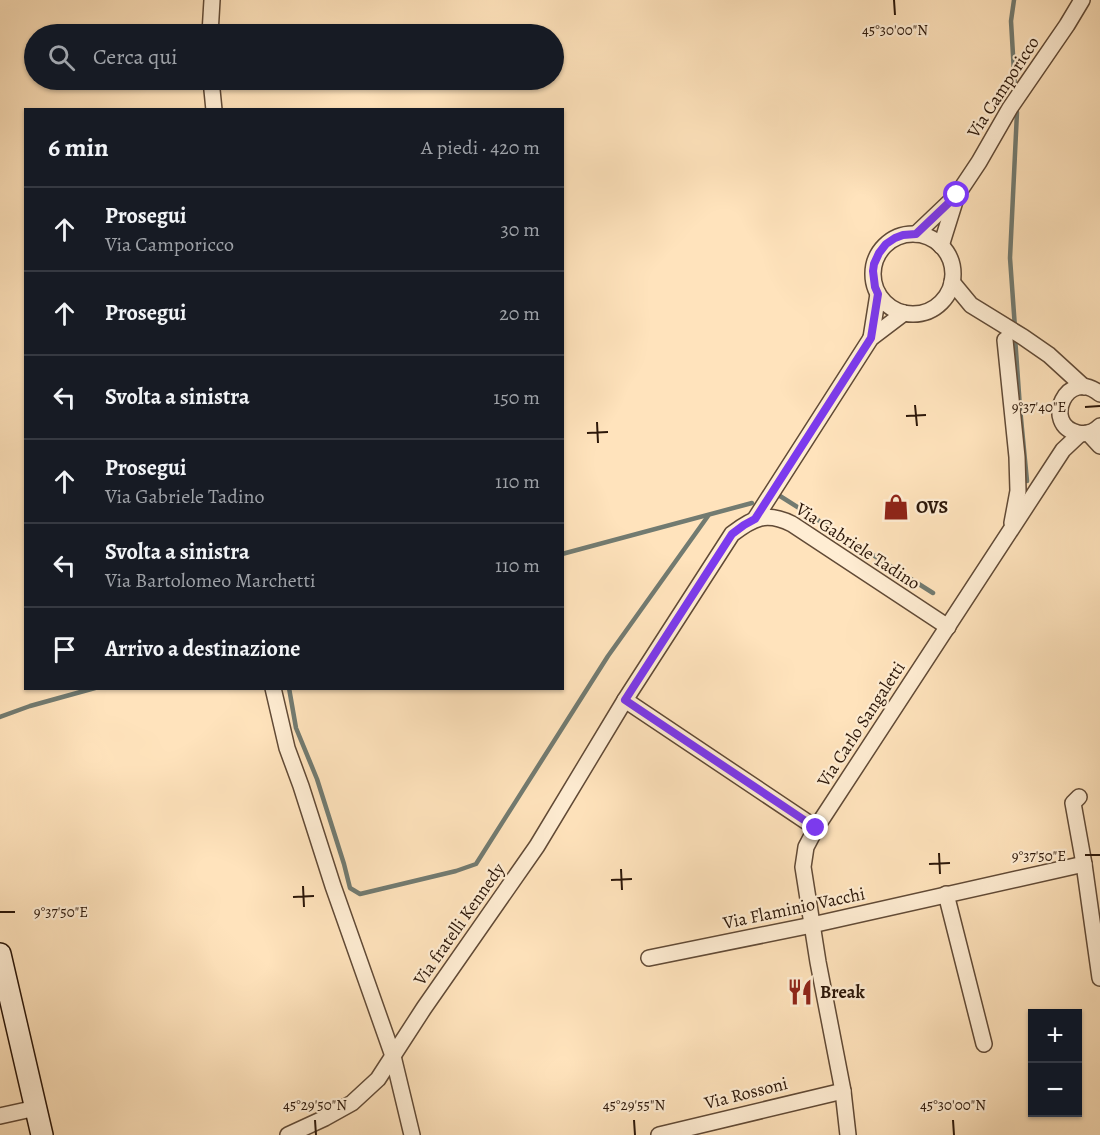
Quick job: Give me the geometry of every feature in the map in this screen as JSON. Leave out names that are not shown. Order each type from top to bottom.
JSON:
[{"type":"street","points":[[211,24],[212,0]]},
{"type":"street","name":"Via Camporicco","points":[[916,234],[957,195],[1010,108],[1082,0]]},
{"type":"street","points":[[212,90],[214,108]]},
{"type":"street","name":"Via Camporicco","points":[[941,246],[957,195]]},
{"type":"street","points":[[916,234],[931,238],[941,246],[951,262],[952,269],[952,282],[942,302],[925,312],[913,314],[904,313],[889,306],[878,294],[873,274],[874,264],[886,244],[903,235],[916,234]]},
{"type":"street","points":[[952,282],[971,305],[1048,355],[1084,387]]},
{"type":"street","points":[[871,338],[878,294]]},
{"type":"street","points":[[942,302],[971,305]]},
{"type":"street","points":[[816,828],[625,700],[732,534],[755,519],[871,338],[904,313]]},
{"type":"street","points":[[1005,340],[1017,457],[1018,491],[1011,529]]},
{"type":"street","points":[[1048,355],[1065,395]]},
{"type":"street","points":[[1063,450],[1064,423],[1060,410],[1065,395],[1075,388],[1084,387],[1092,388],[1100,394]]},
{"type":"street","points":[[1064,423],[1072,431],[1090,431]]},
{"type":"street","points":[[948,627],[1063,450],[1090,431]]},
{"type":"street","points":[[1090,431],[1100,446]]},
{"type":"street","name":"Via Gabriele Tadino","points":[[755,519],[768,516],[780,518],[792,524],[948,627]]},
{"type":"street","name":"Via Carlo Sangaletti","points":[[848,1135],[843,1091],[803,867],[806,847],[816,828],[948,627]]},
{"type":"street","points":[[273,690],[287,748],[393,1056],[412,1135]]},
{"type":"street","name":"Via fratelli Kennedy","points":[[288,1135],[325,1118],[352,1102],[378,1079],[424,1008],[537,846],[625,700]]},
{"type":"street","points":[[1079,797],[1073,803],[1100,978]]},
{"type":"street","name":"Via Flaminio Vacchi","points":[[650,958],[812,925],[1084,864]]},
{"type":"street","points":[[946,894],[984,1044]]},
{"type":"street","points":[[1,960],[42,1135]]},
{"type":"street","name":"Via Rossoni","points":[[659,1135],[843,1091]]},
{"type":"street","points":[[0,1116],[36,1108]]},
{"type":"waterway","points":[[1014,0],[1011,21],[1015,89]]},
{"type":"waterway","points":[[1015,328],[1010,258],[1017,112]]},
{"type":"waterway","points":[[1015,337],[1027,481]]},
{"type":"waterway","points":[[780,496],[933,593]]},
{"type":"waterway","points":[[564,553],[752,503]]},
{"type":"waterway","points":[[289,690],[296,728],[317,779],[350,888],[360,894],[476,864],[608,656],[708,516]]},
{"type":"waterway","points":[[0,717],[88,690]]},
{"type":"place","name":"OVS","points":[[896,507]]},
{"type":"place","name":"Break","points":[[800,992]]},
{"type":"route","points":[[816,828],[625,700],[732,534],[755,519],[871,338],[878,294],[873,270],[880,251],[895,238],[916,234],[957,195]]}]
